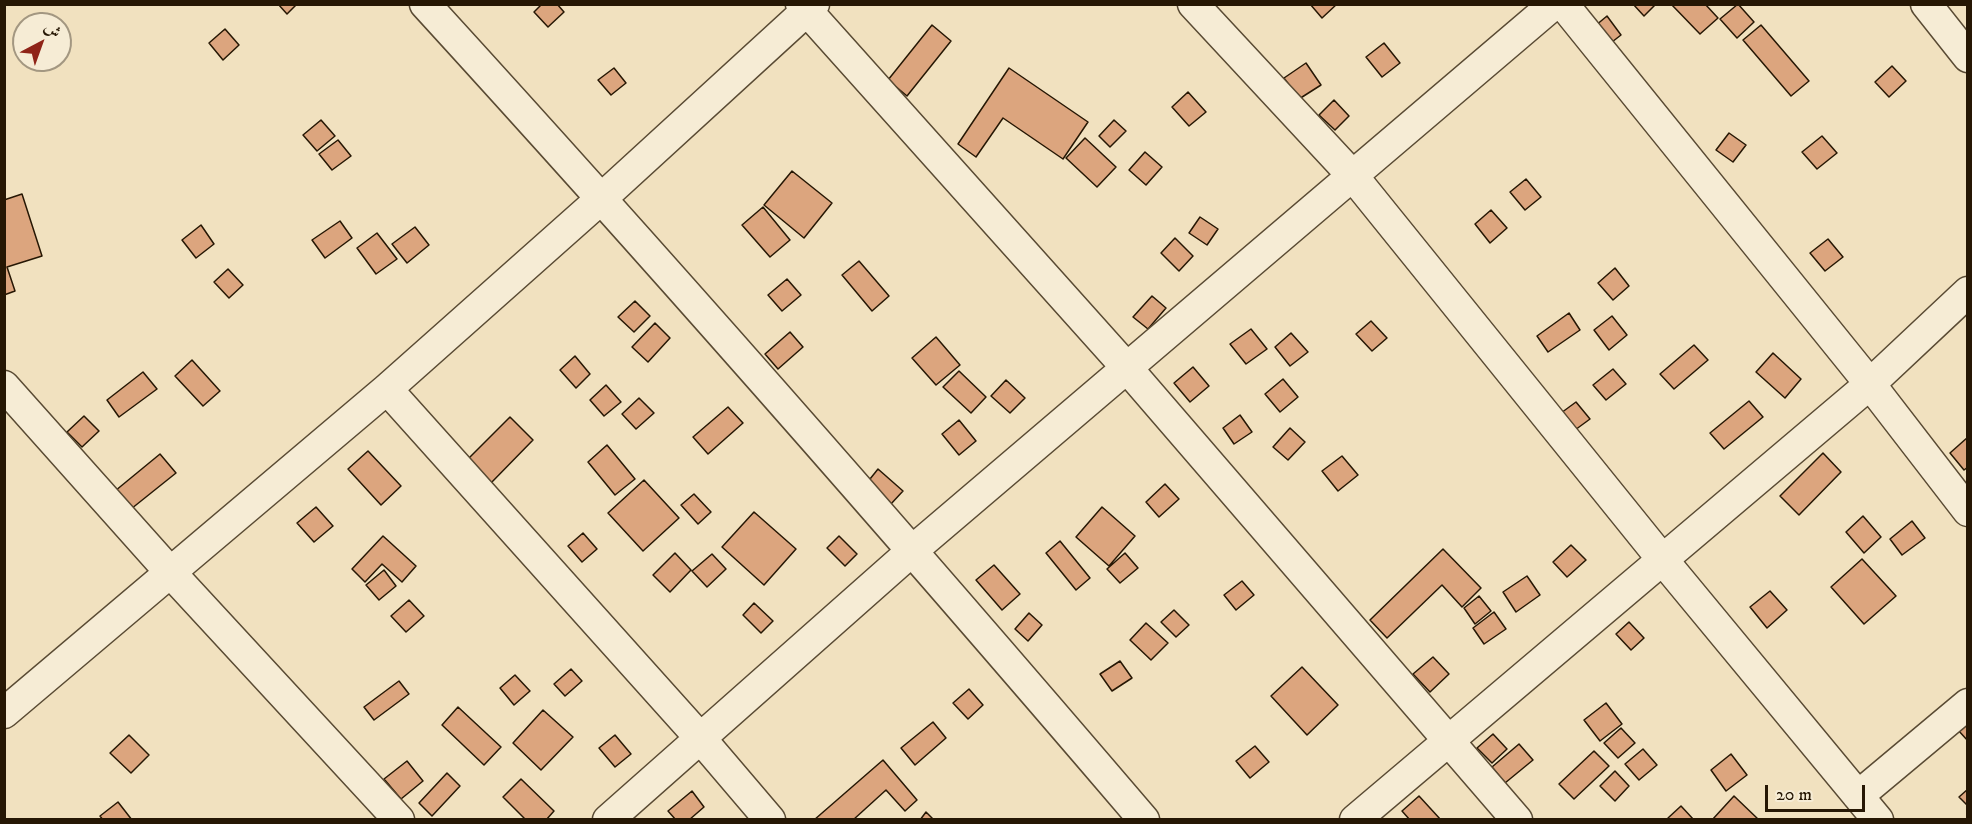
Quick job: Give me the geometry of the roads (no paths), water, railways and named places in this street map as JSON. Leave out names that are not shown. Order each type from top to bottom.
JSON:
[{"type":"street","points":[[425,4],[602,198],[913,550],[1144,819]]},
{"type":"street","points":[[1193,4],[1352,176],[1662,559],[1878,819]]},
{"type":"street","points":[[608,819],[913,550],[1554,4]]},
{"type":"street","points":[[1563,4],[1870,384],[1968,511]]},
{"type":"street","points":[[1926,4],[1968,57]]},
{"type":"street","points":[[4,713],[387,389],[602,198],[807,7],[1127,368],[1517,819]]},
{"type":"street","points":[[1355,819],[1870,384],[1968,292]]},
{"type":"street","points":[[4,386],[170,572],[399,819]]},
{"type":"street","points":[[387,389],[770,819]]},
{"type":"street","points":[[1858,796],[1968,704]]}]
